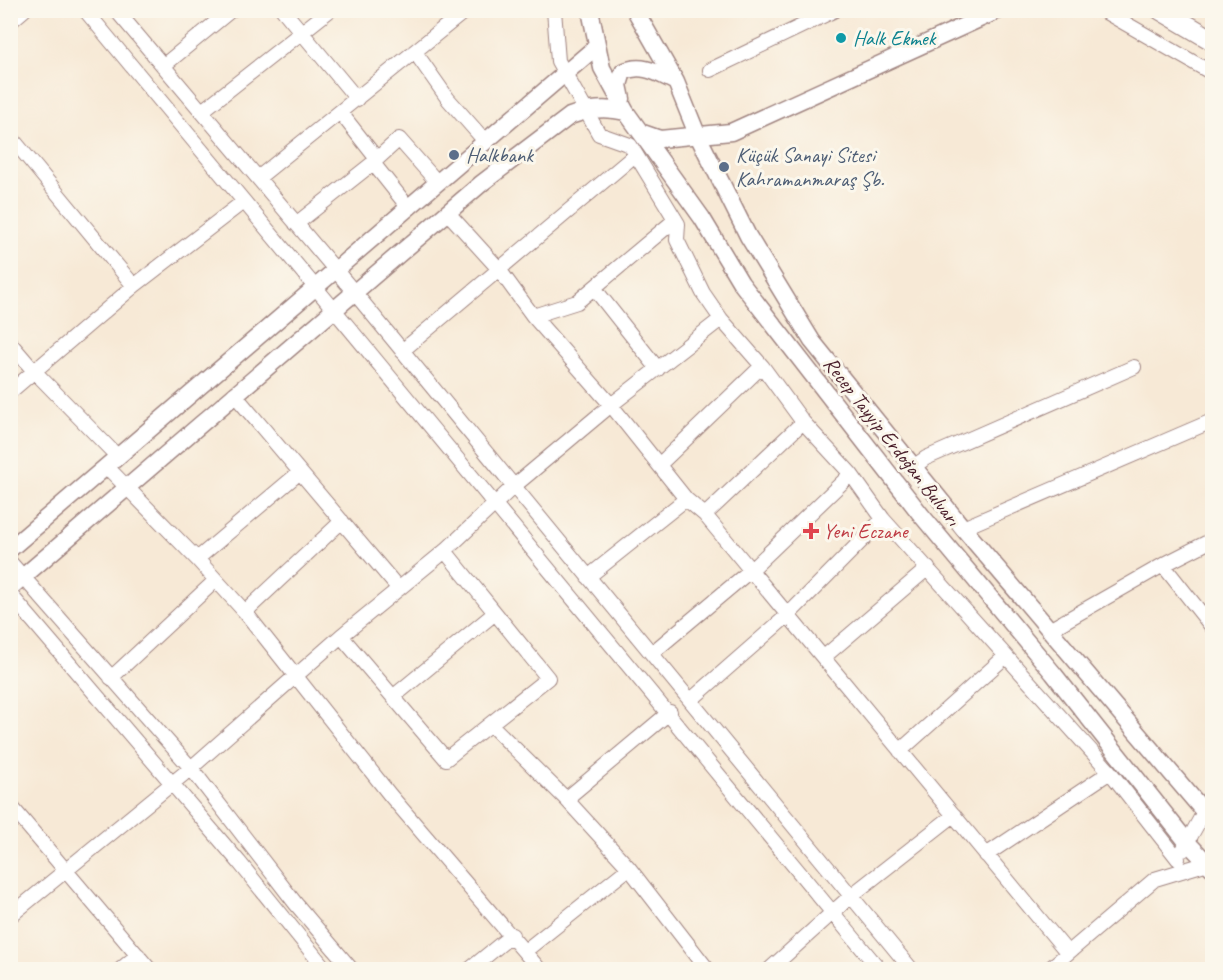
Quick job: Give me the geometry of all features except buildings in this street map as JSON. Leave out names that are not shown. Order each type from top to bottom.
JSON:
[{"type":"highway","points":[[1161,10],[1212,40]]},
{"type":"main road","name":"Recep Tayyip Erdoğan Bulvarı","points":[[590,10],[602,68],[626,112],[702,218],[741,283],[922,516],[1053,673],[1188,842],[1211,863]]},
{"type":"main road","name":"Recep Tayyip Erdoğan Bulvarı","points":[[635,10],[676,82],[697,134],[748,236],[812,341],[963,528],[1208,817]]},
{"type":"main road","points":[[640,132],[660,139],[731,132],[999,10]]},
{"type":"main road","points":[[10,549],[597,46]]},
{"type":"main road","points":[[10,588],[482,183],[570,116],[586,110],[609,108],[626,112],[619,85],[623,72],[640,67],[676,82]]},
{"type":"street","points":[[10,22],[24,10]]},
{"type":"street","points":[[85,10],[494,504],[670,712],[880,969]]},
{"type":"street","points":[[116,10],[354,292],[912,969]]},
{"type":"street","points":[[283,10],[357,99]]},
{"type":"street","points":[[202,111],[330,10]]},
{"type":"street","points":[[258,178],[415,52],[451,15],[466,10]]},
{"type":"street","points":[[554,10],[558,61],[565,75],[599,134],[630,146],[678,224],[677,240],[703,293],[721,319],[762,366],[803,422],[851,474],[883,519],[1110,772],[1178,859]]},
{"type":"street","points":[[710,70],[835,10]]},
{"type":"street","points":[[1101,10],[1212,73]]},
{"type":"street","points":[[163,66],[225,12]]},
{"type":"street","points":[[415,52],[448,99],[485,141]]},
{"type":"street","points":[[340,112],[408,207]]},
{"type":"street","points":[[10,136],[134,286]]},
{"type":"street","points":[[296,224],[399,139],[437,182]]},
{"type":"street","points":[[402,351],[635,155]]},
{"type":"street","points":[[10,392],[134,286],[243,202]]},
{"type":"street","points":[[448,213],[498,268],[533,316],[611,405],[686,499],[705,515],[824,657],[1067,952]]},
{"type":"street","points":[[533,316],[577,302],[675,220]]},
{"type":"street","points":[[594,288],[658,369]]},
{"type":"street","points":[[10,916],[191,768],[341,636],[445,551],[513,487],[611,405],[721,319]]},
{"type":"street","points":[[10,343],[111,461],[128,487],[245,612],[390,795],[540,969]]},
{"type":"street","points":[[659,465],[762,366]]},
{"type":"street","points":[[914,467],[926,458],[1134,366]]},
{"type":"street","points":[[234,394],[399,589]]},
{"type":"street","points":[[963,528],[1212,421]]},
{"type":"street","points":[[705,515],[803,422]]},
{"type":"street","points":[[197,559],[300,472]]},
{"type":"street","points":[[652,653],[751,570],[851,474]]},
{"type":"street","points":[[588,577],[686,499]]},
{"type":"street","points":[[691,700],[788,615],[883,519]]},
{"type":"street","points":[[245,612],[342,521]]},
{"type":"street","points":[[1051,630],[1163,565],[1212,540]]},
{"type":"street","points":[[341,636],[446,759],[548,678],[445,551]]},
{"type":"street","points":[[10,562],[191,768],[296,904],[352,969]]},
{"type":"street","points":[[1163,565],[1212,627]]},
{"type":"street","points":[[824,657],[928,568]]},
{"type":"street","points":[[111,678],[216,580]]},
{"type":"street","points":[[10,594],[239,862],[326,969]]},
{"type":"street","points":[[393,697],[495,613]]},
{"type":"street","points":[[900,752],[1006,656]]},
{"type":"street","points":[[566,799],[670,712]]},
{"type":"street","points":[[490,724],[566,799],[629,868],[708,969]]},
{"type":"street","points":[[987,855],[1110,772]]},
{"type":"street","points":[[10,805],[150,969]]},
{"type":"street","points":[[769,969],[852,895],[954,815]]},
{"type":"street","points":[[1048,969],[1178,859],[1208,817]]},
{"type":"street","points":[[1155,879],[1211,863]]},
{"type":"street","points":[[525,951],[629,868]]},
{"type":"street","points":[[469,969],[512,935]]},
{"type":"street","points":[[120,969],[138,955]]},
{"type":"place","name":"Halk Ekmek","points":[[841,38]]},
{"type":"place","name":"Halkbank","points":[[454,155]]},
{"type":"place","name":"Küçük Sanayi Sitesi Kahramanmaraş Şb.","points":[[724,167]]},
{"type":"place","name":"Yeni Eczane","points":[[811,531]]}]
